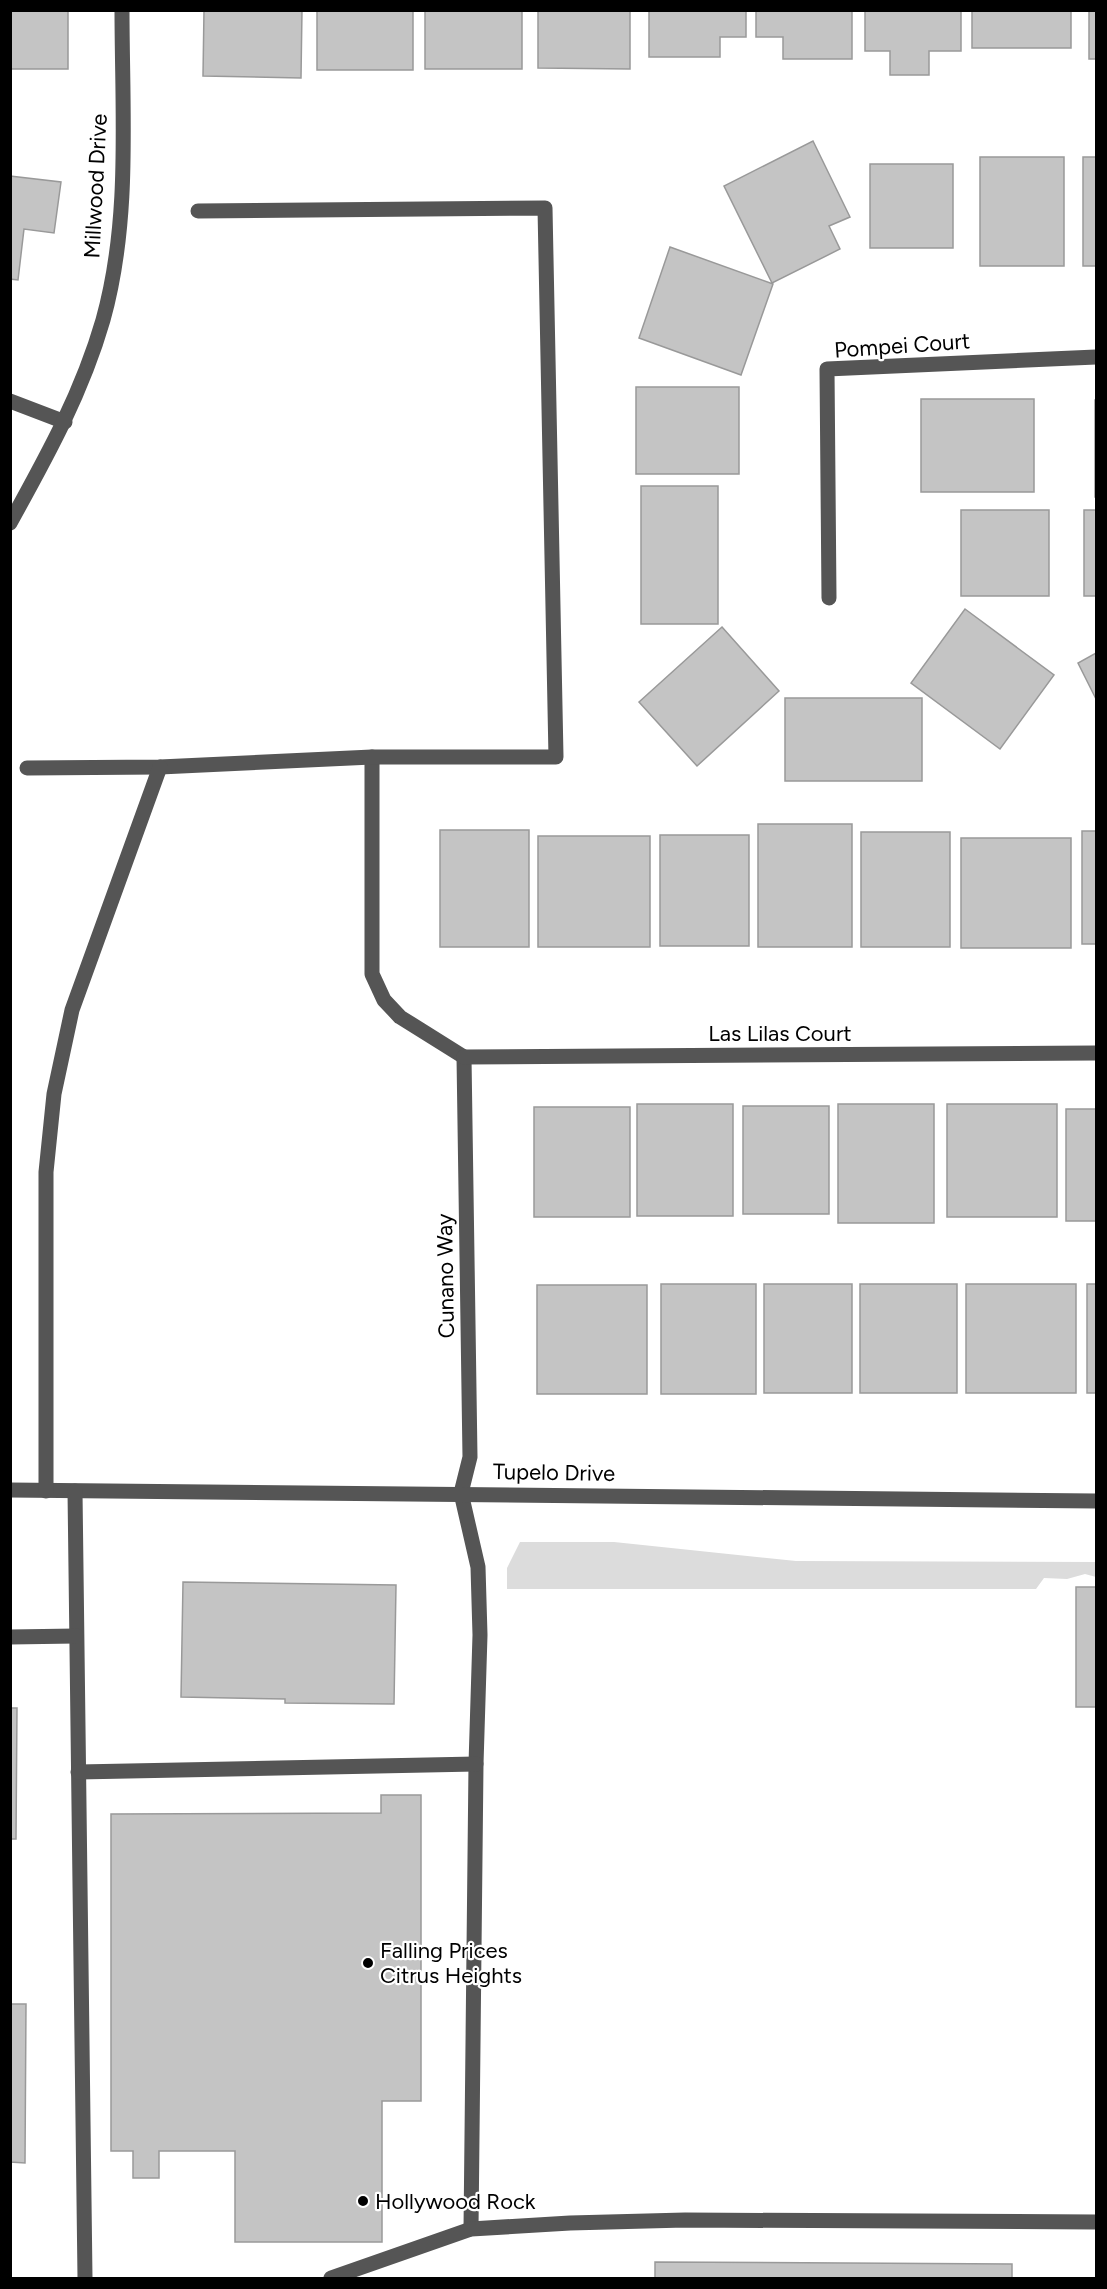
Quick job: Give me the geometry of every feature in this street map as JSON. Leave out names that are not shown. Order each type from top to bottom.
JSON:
[{"type":"street","name":"Millwood Drive","points":[[10,523],[65,422],[84,379],[103,318],[116,256],[122,193],[122,10]]},
{"type":"street","points":[[27,768],[160,767],[372,757],[556,757],[545,208],[198,211]]},
{"type":"street","name":"Pompei Court","points":[[829,598],[827,369],[1096,357]]},
{"type":"street","points":[[10,401],[65,422]]},
{"type":"street","points":[[372,757],[372,974],[384,1000],[400,1017],[464,1057]]},
{"type":"street","points":[[46,1491],[46,1172],[54,1094],[72,1010],[160,767]]},
{"type":"street","name":"Las Lilas Court","points":[[464,1057],[1096,1053]]},
{"type":"street","name":"Cunano Way","points":[[461,1493],[470,1457],[464,1057]]},
{"type":"street","name":"Tupelo Drive","points":[[10,1490],[1096,1501]]},
{"type":"street","points":[[75,1491],[85,2278]]},
{"type":"street","points":[[461,1493],[478,1567],[480,1635],[476,1764],[471,2229]]},
{"type":"street","points":[[10,1637],[76,1636]]},
{"type":"street","points":[[78,1772],[476,1764]]},
{"type":"street","points":[[331,2278],[471,2229],[570,2223],[685,2220],[1096,2222]]},
{"type":"shaded area","points":[[520,1542],[614,1542],[796,1561],[1096,1562],[1096,1577],[1085,1574],[1067,1579],[1044,1578],[1036,1589],[507,1589],[507,1568]]},
{"type":"building","points":[[10,10],[68,10],[68,69],[10,69]]},
{"type":"building","points":[[204,10],[302,10],[301,78],[203,76]]},
{"type":"building","points":[[317,10],[413,10],[413,70],[317,70]]},
{"type":"building","points":[[425,10],[522,10],[522,69],[425,69]]},
{"type":"building","points":[[538,10],[630,10],[630,69],[538,68]]},
{"type":"building","points":[[649,10],[746,10],[746,37],[720,37],[720,57],[649,57]]},
{"type":"building","points":[[756,10],[852,10],[852,59],[783,59],[783,37],[756,37]]},
{"type":"building","points":[[865,10],[961,10],[961,51],[929,51],[929,75],[890,75],[890,51],[865,51]]},
{"type":"building","points":[[972,10],[1071,10],[1071,48],[972,48]]},
{"type":"building","points":[[1089,10],[1096,10],[1096,59],[1089,59]]},
{"type":"building","points":[[813,141],[850,217],[829,226],[840,249],[772,283],[724,186]]},
{"type":"building","points":[[980,157],[1064,157],[1064,266],[980,266]]},
{"type":"building","points":[[1083,157],[1096,157],[1096,266],[1083,266]]},
{"type":"building","points":[[870,164],[953,164],[953,248],[870,248]]},
{"type":"building","points":[[10,176],[61,182],[54,233],[24,229],[18,280],[10,279]]},
{"type":"building","points":[[670,247],[773,284],[741,375],[639,338]]},
{"type":"building","points":[[636,387],[739,387],[739,474],[636,474]]},
{"type":"building","points":[[921,399],[1034,399],[1034,492],[921,492]]},
{"type":"building","points":[[1096,400],[1096,497],[1095,497]]},
{"type":"building","points":[[641,486],[718,486],[718,624],[641,624]]},
{"type":"building","points":[[961,510],[1049,510],[1049,596],[961,596]]},
{"type":"building","points":[[1084,510],[1096,510],[1096,596],[1084,596]]},
{"type":"building","points":[[965,609],[1054,675],[1000,749],[911,683]]},
{"type":"building","points":[[722,627],[779,691],[697,766],[639,702]]},
{"type":"building","points":[[1096,653],[1096,699],[1078,663]]},
{"type":"building","points":[[785,698],[922,698],[922,781],[785,781]]},
{"type":"building","points":[[758,824],[852,824],[852,947],[758,947]]},
{"type":"building","points":[[440,830],[529,830],[529,947],[440,947]]},
{"type":"building","points":[[1082,831],[1096,831],[1096,944],[1082,944]]},
{"type":"building","points":[[861,832],[950,832],[950,947],[861,947]]},
{"type":"building","points":[[660,835],[749,835],[749,946],[660,946]]},
{"type":"building","points":[[538,836],[650,836],[650,947],[538,947]]},
{"type":"building","points":[[961,838],[1071,838],[1071,948],[961,948]]},
{"type":"building","points":[[637,1104],[733,1104],[733,1216],[637,1216]]},
{"type":"building","points":[[838,1104],[934,1104],[934,1223],[838,1223]]},
{"type":"building","points":[[947,1104],[1057,1104],[1057,1217],[947,1217]]},
{"type":"building","points":[[743,1106],[829,1106],[829,1214],[743,1214]]},
{"type":"building","points":[[534,1107],[630,1107],[630,1217],[534,1217]]},
{"type":"building","points":[[1066,1109],[1096,1109],[1096,1221],[1066,1221]]},
{"type":"building","points":[[661,1284],[756,1284],[756,1394],[661,1394]]},
{"type":"building","points":[[764,1284],[852,1284],[852,1393],[764,1393]]},
{"type":"building","points":[[860,1284],[957,1284],[957,1393],[860,1393]]},
{"type":"building","points":[[966,1284],[1076,1284],[1076,1393],[966,1393]]},
{"type":"building","points":[[1087,1284],[1096,1284],[1096,1393],[1087,1393]]},
{"type":"building","points":[[537,1285],[647,1285],[647,1394],[537,1394]]},
{"type":"building","points":[[183,1582],[396,1585],[394,1704],[285,1703],[285,1699],[181,1697]]},
{"type":"building","points":[[1076,1587],[1096,1587],[1096,1707],[1076,1707]]},
{"type":"building","points":[[10,1708],[17,1708],[16,1839],[10,1839]]},
{"type":"building","points":[[381,1795],[421,1795],[421,2101],[382,2101],[382,2242],[235,2242],[235,2151],[159,2151],[159,2178],[133,2178],[133,2151],[111,2151],[111,1814],[381,1813]]},
{"type":"building","points":[[10,2004],[26,2004],[25,2163],[10,2162]]},
{"type":"building","points":[[655,2262],[1012,2264],[1012,2278],[655,2278]]},
{"type":"place","name":"Falling Prices Citrus Heights","points":[[368,1963]]},
{"type":"place","name":"Hollywood Rock","points":[[363,2201]]}]
